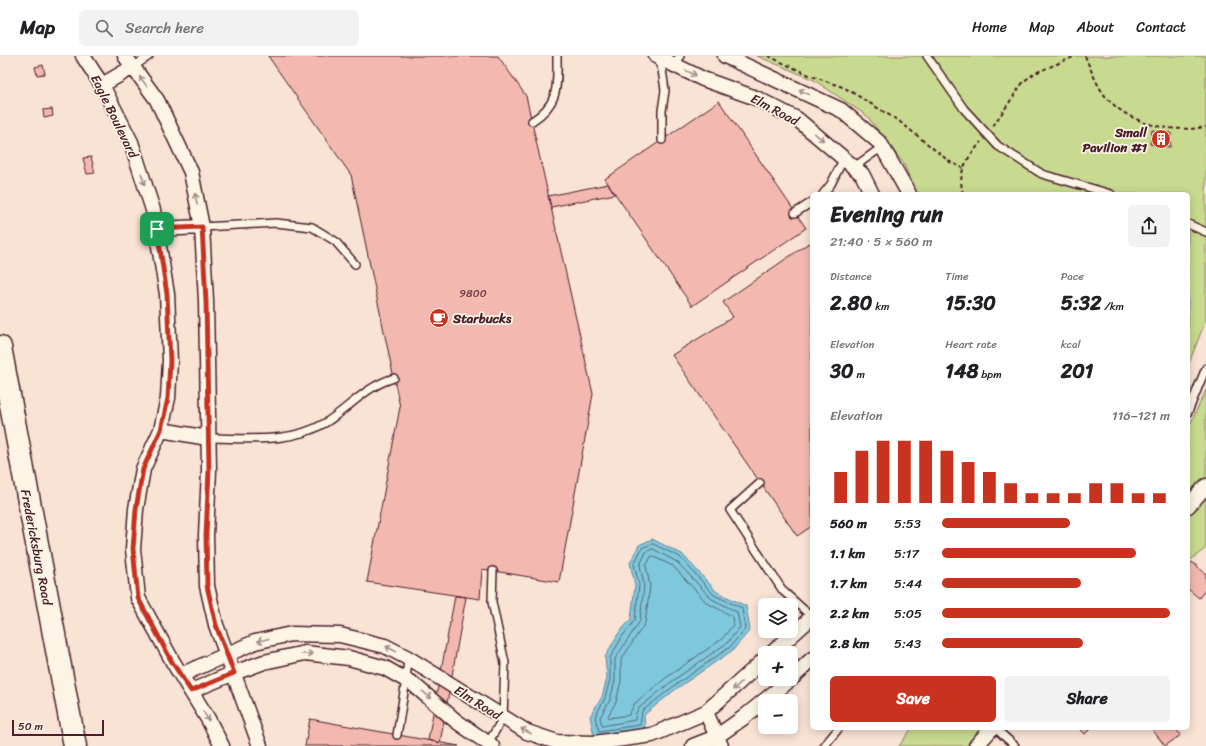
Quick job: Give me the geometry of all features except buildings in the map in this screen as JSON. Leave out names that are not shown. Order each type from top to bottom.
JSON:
[{"type":"main road","name":"Fredericksburg Road","points":[[0,347],[75,746]]},
{"type":"street","name":"Eagle Boulevard","points":[[83,56],[102,85],[131,142],[153,210],[167,294],[170,361],[168,398],[161,430],[143,469],[136,509],[133,549],[138,598],[222,746]]},
{"type":"street","name":"Elm Road","points":[[657,56],[676,60],[703,79],[756,98],[797,119],[862,174],[871,192]]},
{"type":"street","name":"Elm Road","points":[[725,56],[841,110],[882,147],[907,192]]},
{"type":"street","points":[[102,85],[129,62],[157,100],[191,172],[202,227],[205,294],[208,438],[207,586],[216,625],[260,746]]},
{"type":"street","points":[[157,229],[202,227]]},
{"type":"street","points":[[161,430],[208,438]]},
{"type":"street","points":[[1190,504],[1206,486]]},
{"type":"street","points":[[780,646],[810,619]]},
{"type":"street","name":"Elm Road","points":[[181,675],[255,642],[291,634],[340,635],[385,646],[408,658],[527,732],[558,742],[594,743],[652,735],[706,712],[758,665]]},
{"type":"street","name":"Elm Road","points":[[191,691],[264,662],[305,652],[349,658],[385,668],[406,680],[456,721],[490,744]]},
{"type":"street","points":[[798,672],[810,661]]},
{"type":"street","points":[[693,746],[719,742],[743,718],[782,686]]},
{"type":"street","points":[[706,712],[719,742]]},
{"type":"street","points":[[976,746],[990,730]]},
{"type":"lane","points":[[129,62],[149,56]]},
{"type":"lane","points":[[532,121],[547,110],[554,100],[557,88],[557,56]]},
{"type":"lane","points":[[657,56],[662,70],[665,90],[662,111],[662,140]]},
{"type":"lane","points":[[927,56],[964,109],[998,146],[1042,174],[1103,192]]},
{"type":"lane","points":[[825,192],[849,162],[882,147]]},
{"type":"lane","points":[[795,213],[810,203]]},
{"type":"lane","points":[[202,227],[276,223],[312,227],[335,241],[355,264]]},
{"type":"lane","points":[[1190,225],[1206,232]]},
{"type":"lane","points":[[1190,407],[1206,368]]},
{"type":"lane","points":[[208,438],[278,439],[298,434],[324,423],[380,382],[394,378]]},
{"type":"lane","points":[[760,483],[730,510],[783,591],[810,615]]},
{"type":"lane","points":[[490,744],[503,718],[505,663],[492,602],[493,571]]},
{"type":"lane","points":[[397,735],[408,658]]},
{"type":"lane","points":[[824,746],[837,730]]},
{"type":"lane","points":[[997,730],[1015,746]]},
{"type":"path","points":[[768,56],[809,75],[845,88],[899,121],[950,162],[963,168]]},
{"type":"path","points":[[962,192],[960,182],[963,168],[968,158],[987,134],[1024,81],[1035,73],[1076,56]]},
{"type":"path","points":[[1085,56],[1106,97],[1122,113],[1136,121],[1154,126],[1193,129],[1206,127]]},
{"type":"green space","points":[[757,56],[1206,56],[1206,319],[1190,361],[1190,192],[915,192],[904,164],[867,116],[814,80]]},
{"type":"green space","points":[[1206,390],[1206,548],[1190,560],[1190,425]]},
{"type":"green space","points":[[911,730],[983,730],[969,746],[899,746]]},
{"type":"water","points":[[652,539],[682,554],[717,592],[746,606],[750,630],[733,650],[676,689],[644,715],[645,728],[594,736],[590,716],[602,697],[607,678],[605,657],[618,634],[631,619],[635,585],[630,563],[639,545]]},
{"type":"place","name":"Small Pavilion #1","points":[[1161,139]]},
{"type":"place","name":"Starbucks","points":[[439,318]]},
{"type":"route","points":[[202,227],[204,243],[209,470],[206,535],[207,586],[216,625],[234,673],[191,691],[172,662],[138,598],[133,549],[136,509],[143,469],[161,430],[168,398],[170,361],[167,294],[157,229],[202,227]]}]
